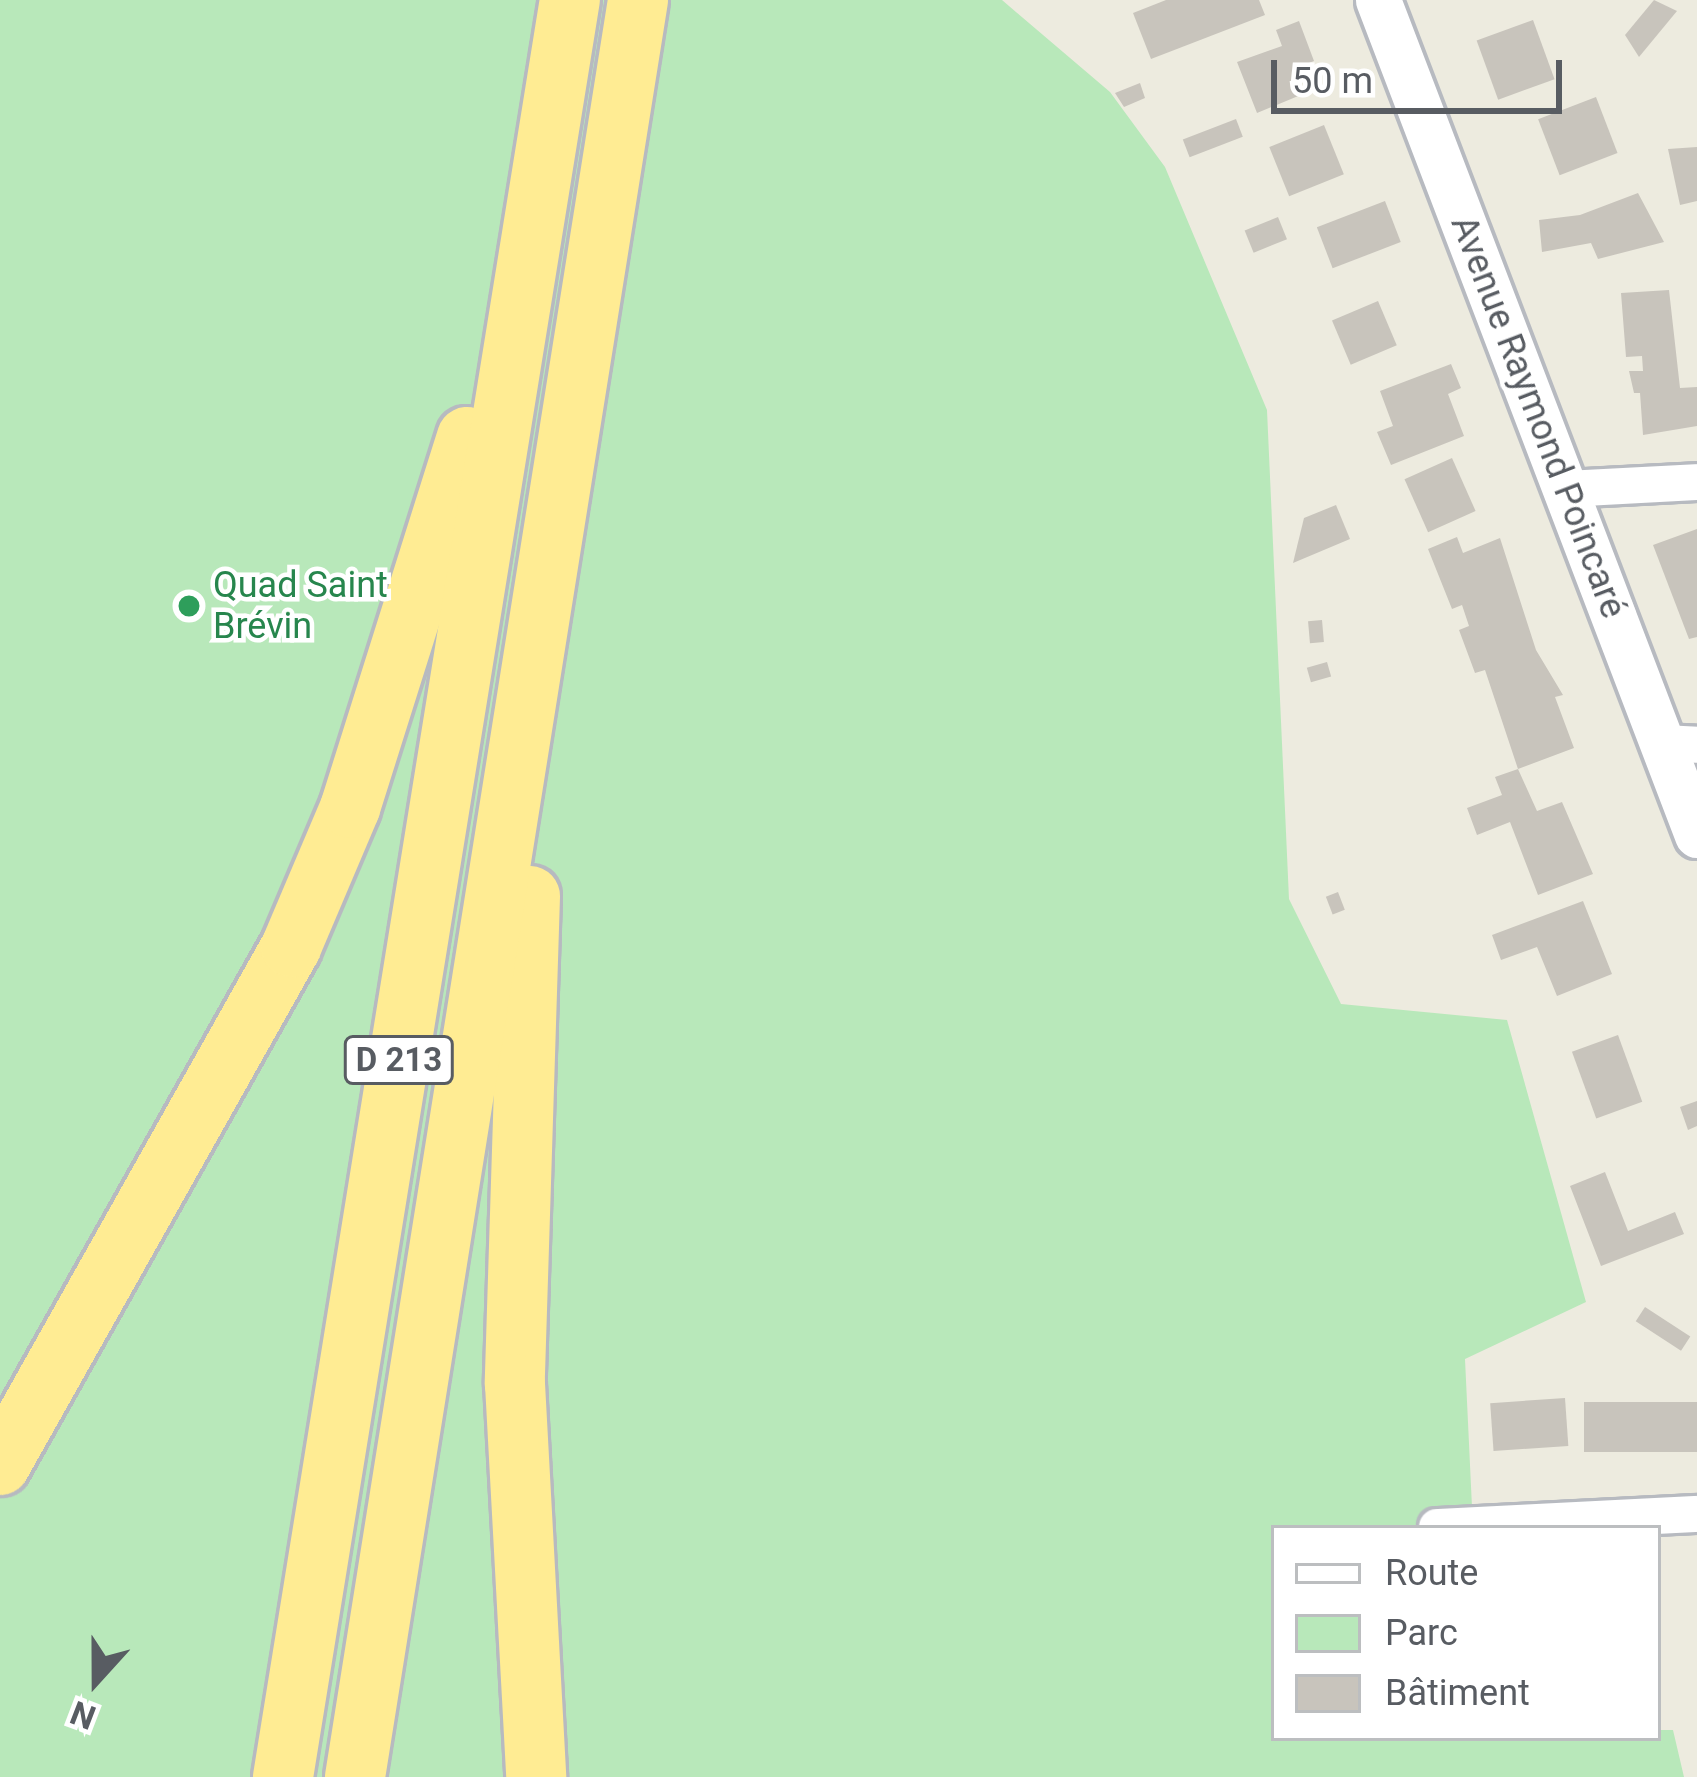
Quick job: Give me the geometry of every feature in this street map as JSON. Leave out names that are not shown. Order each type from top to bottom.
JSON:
[{"type":"highway","name":"D 213","points":[[284,1777],[570,0]]},
{"type":"highway","name":"D 213","points":[[355,1777],[638,0]]},
{"type":"highway","points":[[0,1466],[291,947],[373,741],[481,386],[514,342]]},
{"type":"highway","points":[[524,717],[546,789],[527,920],[515,1268],[519,1534],[536,1777]]},
{"type":"street","name":"Avenue Raymond Poincaré","points":[[1378,0],[1565,489],[1680,744],[1697,835]]},
{"type":"street","points":[[1565,489],[1697,482]]},
{"type":"street","points":[[1477,1525],[1697,1514]]},
{"type":"green space","points":[[0,0],[1002,0],[1110,92],[1165,167],[1267,410],[1289,899],[1341,1004],[1507,1020],[1586,1302],[1465,1359],[1473,1525],[1271,1525],[1271,1741],[1661,1741],[1661,1730],[1673,1730],[1684,1777],[0,1777]]},
{"type":"building","points":[[1166,0],[1259,0],[1265,15],[1151,59],[1133,13]]},
{"type":"building","points":[[1654,0],[1677,11],[1639,57],[1625,35]]},
{"type":"building","points":[[1533,20],[1555,79],[1498,100],[1477,41]]},
{"type":"building","points":[[1299,21],[1314,61],[1293,69],[1303,94],[1257,113],[1237,62],[1282,46],[1276,30]]},
{"type":"building","points":[[1140,83],[1145,98],[1124,107],[1115,93]]},
{"type":"building","points":[[1596,97],[1618,153],[1560,175],[1538,119]]},
{"type":"building","points":[[1236,119],[1243,137],[1190,157],[1183,139]]},
{"type":"building","points":[[1324,125],[1344,174],[1289,196],[1269,147]]},
{"type":"building","points":[[1697,147],[1697,201],[1680,205],[1668,149]]},
{"type":"building","points":[[1638,193],[1664,242],[1598,259],[1591,243],[1542,252],[1539,220],[1580,215]]},
{"type":"building","points":[[1385,201],[1401,242],[1333,268],[1317,227]]},
{"type":"building","points":[[1278,217],[1287,239],[1254,253],[1245,230]]},
{"type":"building","points":[[1669,290],[1680,388],[1697,387],[1697,426],[1643,435],[1640,393],[1634,393],[1629,371],[1643,371],[1642,356],[1626,357],[1621,293]]},
{"type":"building","points":[[1378,301],[1397,345],[1351,365],[1332,321]]},
{"type":"building","points":[[1451,364],[1461,388],[1448,394],[1464,436],[1391,465],[1377,432],[1393,426],[1380,391]]},
{"type":"building","points":[[1452,458],[1476,511],[1428,532],[1404,479]]},
{"type":"building","points":[[1336,505],[1350,539],[1293,563],[1304,518]]},
{"type":"building","points":[[1697,529],[1697,637],[1689,639],[1653,545]]},
{"type":"building","points":[[1457,537],[1463,553],[1500,538],[1536,650],[1563,695],[1555,697],[1574,748],[1518,769],[1485,670],[1475,673],[1459,630],[1469,626],[1462,605],[1452,609],[1428,549]]},
{"type":"building","points":[[1322,620],[1324,642],[1310,643],[1308,621]]},
{"type":"building","points":[[1327,662],[1331,676],[1311,682],[1307,668]]},
{"type":"building","points":[[1518,769],[1537,811],[1562,802],[1593,874],[1538,895],[1510,822],[1477,835],[1467,808],[1502,795],[1495,777]]},
{"type":"building","points":[[1338,892],[1345,910],[1333,914],[1326,897]]},
{"type":"building","points":[[1583,901],[1612,974],[1557,996],[1537,947],[1501,960],[1492,935]]},
{"type":"building","points":[[1618,1035],[1642,1102],[1596,1118],[1572,1052]]},
{"type":"building","points":[[1697,1101],[1697,1126],[1688,1130],[1680,1107]]},
{"type":"building","points":[[1605,1172],[1628,1231],[1675,1212],[1684,1234],[1601,1266],[1570,1186]]},
{"type":"building","points":[[1645,1307],[1690,1336],[1681,1351],[1636,1321]]},
{"type":"building","points":[[1565,1398],[1568,1446],[1494,1451],[1490,1403]]},
{"type":"building","points":[[1584,1402],[1697,1402],[1697,1452],[1584,1452]]},
{"type":"place","name":"Quad Saint Brévin","points":[[189,606]]}]
